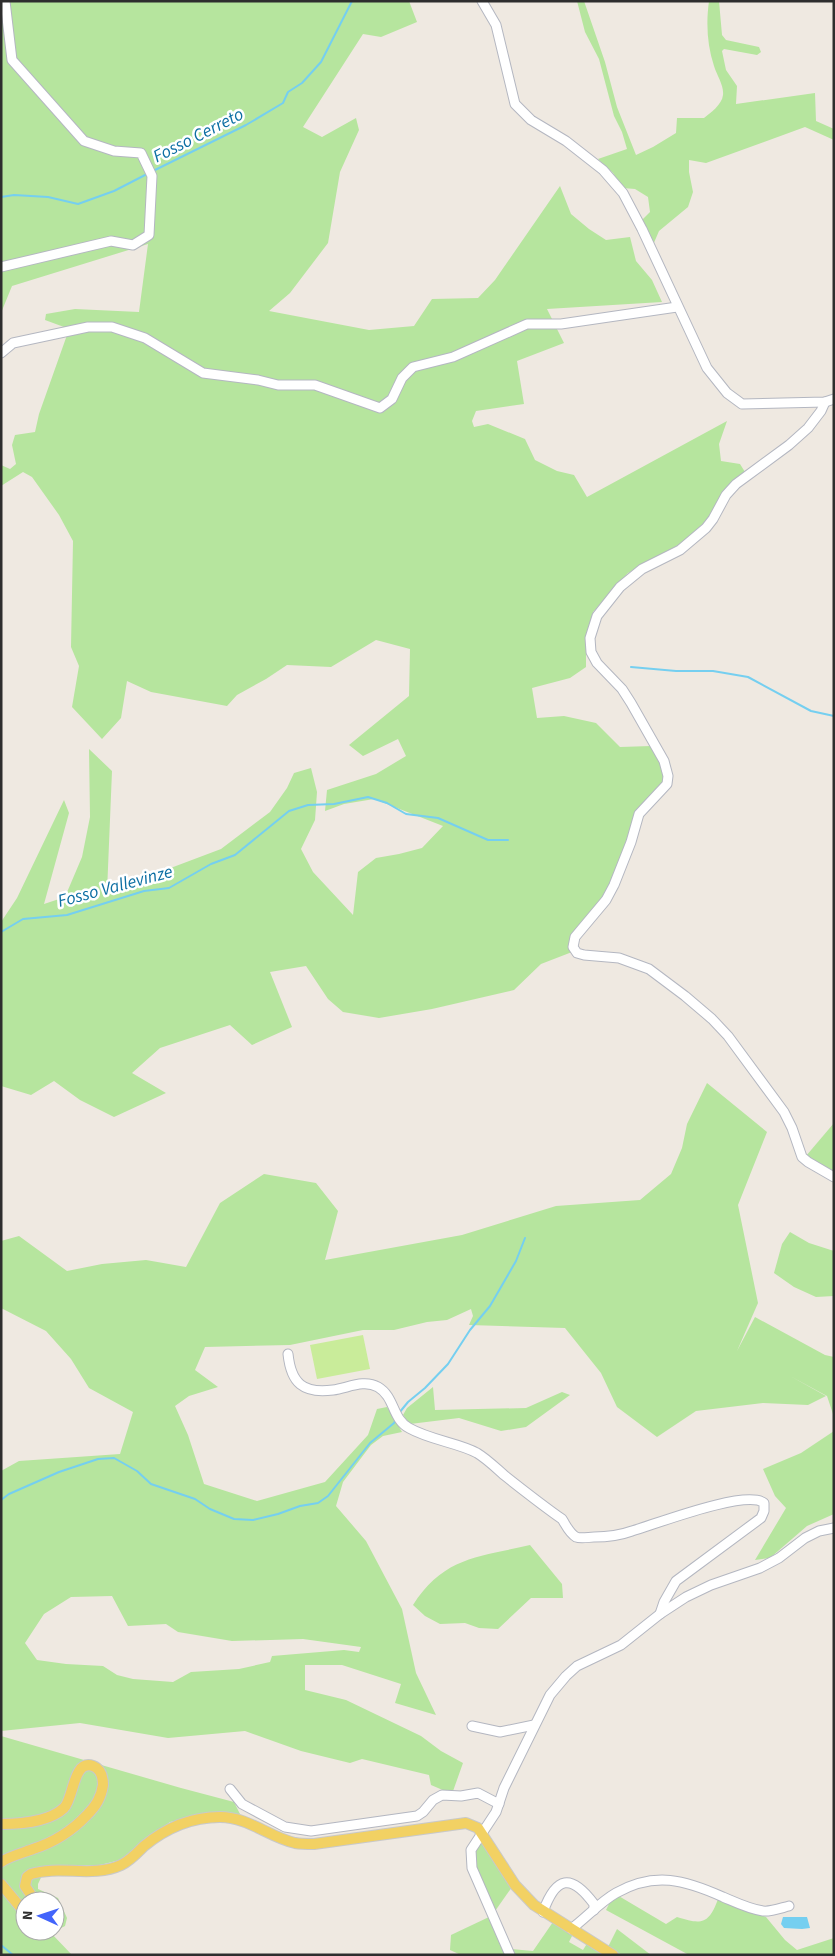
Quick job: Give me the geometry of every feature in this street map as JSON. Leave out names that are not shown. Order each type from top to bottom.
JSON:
[{"type":"main road","points":[[1,1824],[27,1822],[52,1815],[64,1808],[69,1800],[76,1777],[81,1768],[93,1766],[101,1772],[102,1788],[97,1805],[75,1828],[55,1841],[1,1862]]},
{"type":"main road","points":[[28,1891],[25,1886],[27,1877],[31,1874],[57,1870],[96,1871],[122,1865],[158,1835],[170,1828],[206,1817],[230,1818],[297,1843],[314,1844],[459,1823],[471,1825],[481,1833],[527,1900],[613,1955]]},
{"type":"main road","points":[[1,1884],[15,1901]]},
{"type":"street","points":[[1,267],[111,241],[133,245],[149,236],[150,173],[141,153],[114,151],[84,141],[12,60],[5,1]]},
{"type":"street","points":[[482,1],[496,25],[515,104],[531,120],[566,141],[603,170],[623,193],[642,229],[707,368],[726,393],[742,404],[829,400]]},
{"type":"street","points":[[1,353],[13,343],[88,327],[112,327],[145,338],[203,373],[258,380],[278,385],[315,385],[380,408],[392,399],[402,378],[412,367],[453,357],[527,324],[560,324],[677,307]]},
{"type":"street","points":[[829,400],[808,428],[789,445],[736,484],[726,495],[706,528],[680,550],[642,569],[620,587],[596,616],[590,638],[591,652],[597,663],[622,689],[631,703],[664,761],[668,776],[667,784],[639,814],[631,842],[610,892],[606,900],[575,938],[573,947],[577,953],[619,958],[649,969],[712,1019],[728,1036],[784,1112],[802,1157],[834,1177]]},
{"type":"street","points":[[288,1354],[293,1377],[301,1386],[317,1390],[334,1390],[352,1385],[377,1386],[386,1393],[398,1418],[409,1428],[477,1453],[562,1519],[570,1533],[577,1538],[602,1537],[630,1532],[663,1520],[735,1500],[750,1498],[764,1503],[764,1511],[761,1518],[676,1581],[664,1602],[660,1614]]},
{"type":"street","points":[[510,1955],[472,1868],[471,1850],[499,1804],[504,1788],[550,1695],[566,1676],[578,1666],[621,1645],[686,1596],[710,1585],[760,1568],[779,1558],[805,1538],[819,1531],[834,1528]]},
{"type":"street","points":[[472,1726],[500,1732],[534,1725]]},
{"type":"street","points":[[230,1789],[242,1804],[285,1826],[311,1830],[417,1816],[433,1800],[442,1795],[461,1796],[478,1793],[499,1804]]},
{"type":"street","points":[[571,1929],[616,1893],[645,1882],[657,1880],[674,1880],[693,1884],[750,1908],[765,1912],[789,1906]]},
{"type":"street","points":[[543,1912],[553,1890],[560,1883],[565,1882],[576,1886],[590,1899],[594,1904],[594,1910]]},
{"type":"green space","points":[[1,1],[409,1],[417,22],[381,37],[363,34],[303,127],[322,137],[356,118],[359,130],[340,172],[328,243],[290,293],[269,311],[369,330],[414,326],[432,299],[478,298],[495,280],[560,186],[571,214],[589,229],[606,240],[630,237],[636,261],[652,280],[662,302],[547,309],[564,343],[517,361],[524,404],[476,411],[472,421],[474,427],[488,424],[525,439],[535,460],[557,471],[574,475],[587,497],[727,421],[719,444],[721,461],[740,464],[745,472],[710,518],[680,544],[628,573],[593,612],[586,646],[586,667],[570,678],[532,688],[537,718],[564,716],[596,723],[620,747],[651,746],[659,758],[664,771],[664,781],[634,815],[628,842],[605,897],[574,935],[572,952],[541,964],[514,990],[432,1009],[379,1018],[343,1012],[328,999],[306,966],[270,972],[292,1027],[252,1045],[230,1025],[160,1048],[132,1073],[166,1093],[114,1117],[80,1100],[54,1081],[31,1095],[1,1086],[1,922],[17,898],[64,800],[69,813],[44,904],[65,897],[82,857],[90,817],[89,749],[112,771],[107,892],[221,849],[270,812],[287,788],[294,773],[311,768],[317,792],[315,820],[301,849],[313,872],[353,915],[358,872],[376,858],[422,848],[443,826],[374,799],[344,804],[325,811],[327,790],[376,774],[406,756],[398,739],[363,756],[349,745],[409,696],[410,649],[376,640],[331,667],[287,665],[237,695],[227,706],[151,692],[127,681],[121,718],[102,739],[72,707],[79,666],[71,647],[73,541],[59,515],[32,477],[23,472],[1,486],[1,465],[10,469],[16,464],[12,445],[15,435],[35,432],[39,414],[67,335],[64,327],[45,320],[46,314],[75,309],[139,312],[148,244],[12,286],[1,313]]},
{"type":"green space","points":[[577,1],[584,1],[605,62],[617,107],[636,155],[676,133],[677,118],[704,118],[722,99],[722,88],[714,66],[709,42],[707,26],[709,1],[719,1],[722,35],[726,40],[759,47],[761,52],[757,55],[724,49],[722,51],[726,70],[737,86],[736,104],[815,93],[816,121],[834,129],[834,140],[805,127],[706,163],[689,160],[693,192],[688,207],[659,231],[653,245],[642,220],[650,212],[648,197],[635,189],[623,188],[613,173],[598,159],[627,149],[622,132],[614,116],[599,59],[585,32]]},
{"type":"green space","points":[[707,1083],[767,1132],[738,1205],[758,1303],[737,1351],[755,1317],[825,1355],[834,1357],[834,1417],[827,1396],[790,1376],[826,1396],[808,1405],[763,1403],[696,1411],[657,1437],[617,1407],[601,1373],[565,1328],[469,1325],[473,1316],[471,1309],[447,1320],[427,1322],[394,1330],[363,1330],[290,1345],[205,1347],[195,1370],[218,1387],[189,1396],[175,1406],[188,1435],[204,1484],[257,1501],[325,1482],[368,1435],[377,1409],[387,1407],[402,1432],[383,1436],[371,1445],[343,1482],[336,1506],[366,1541],[402,1609],[416,1673],[436,1715],[395,1703],[401,1684],[342,1665],[305,1665],[305,1690],[346,1700],[421,1736],[441,1751],[463,1763],[452,1794],[431,1785],[429,1775],[362,1759],[350,1763],[301,1751],[245,1731],[168,1738],[80,1723],[1,1731],[1,1471],[19,1461],[120,1454],[133,1412],[89,1388],[71,1359],[46,1331],[1,1308],[1,1241],[19,1236],[67,1271],[102,1264],[146,1260],[186,1267],[220,1203],[264,1174],[316,1183],[338,1211],[325,1260],[462,1235],[556,1206],[640,1200],[671,1174],[682,1148],[687,1124]],"holes":[[[112,1596],[128,1626],[166,1624],[178,1632],[232,1641],[303,1639],[361,1647],[359,1652],[344,1650],[272,1656],[270,1662],[239,1669],[191,1672],[173,1682],[133,1679],[117,1675],[103,1666],[37,1660],[25,1643],[44,1614],[71,1597]]]},
{"type":"green space","points":[[834,1123],[834,1175],[806,1156]]},
{"type":"green space","points":[[790,1232],[809,1243],[834,1251],[834,1296],[816,1297],[794,1287],[774,1273],[782,1244]]},
{"type":"green space","points":[[363,1335],[370,1369],[317,1379],[310,1345]]},
{"type":"green space","points":[[433,1387],[435,1410],[526,1408],[562,1392],[570,1395],[526,1427],[501,1431],[459,1418],[410,1424],[403,1415],[407,1408]]},
{"type":"green space","points":[[834,1431],[834,1514],[807,1526],[770,1558],[755,1560],[786,1508],[775,1496],[763,1469],[801,1453]]},
{"type":"green space","points":[[530,1545],[562,1584],[563,1598],[531,1598],[498,1629],[479,1628],[465,1623],[440,1624],[425,1616],[413,1605],[437,1577],[450,1568],[479,1556]]},
{"type":"green space","points":[[1,1736],[234,1802],[240,1814],[210,1814],[170,1822],[120,1860],[100,1865],[46,1867],[38,1884],[38,1889],[42,1891],[15,1891],[15,1941],[59,1941],[72,1955],[1,1955]]},
{"type":"green space","points":[[481,1839],[512,1887],[493,1914],[474,1866],[473,1850]]},
{"type":"green space","points":[[617,1895],[666,1924],[677,1917],[693,1921],[704,1920],[708,1918],[718,1899],[766,1917],[785,1940],[797,1950],[834,1938],[834,1955],[689,1955],[606,1910],[612,1898]]},
{"type":"green space","points":[[489,1917],[507,1955],[461,1955],[450,1950],[451,1935]]},
{"type":"green space","points":[[553,1922],[573,1934],[569,1942],[583,1950],[588,1942],[609,1955],[515,1955],[511,1949],[533,1951]]},
{"type":"green space","points":[[617,1929],[651,1955],[622,1955],[608,1947]]},
{"type":"water","points":[[783,1917],[807,1917],[810,1928],[784,1928],[781,1924]]},
{"type":"waterway","name":"Fosso Cerreto","points":[[153,171],[246,125],[283,103],[288,92],[302,83],[321,62],[352,1]]},
{"type":"waterway","name":"Fosso Cerreto","points":[[1,197],[14,195],[48,197],[78,204],[114,191],[149,173]]},
{"type":"waterway","points":[[631,667],[676,671],[713,671],[748,677],[811,711],[834,716]]},
{"type":"waterway","name":"Fosso Vallevinze","points":[[1,932],[23,919],[67,915],[144,891],[169,888],[211,864],[235,855],[289,811],[308,805],[334,804],[368,797],[387,803],[406,814],[438,818],[488,840],[508,840]]},
{"type":"waterway","points":[[399,1413],[448,1364],[470,1330],[490,1306],[516,1261],[525,1238]]},
{"type":"waterway","points":[[1,1500],[9,1494],[59,1472],[98,1459],[114,1458],[137,1471],[151,1484],[195,1499],[210,1509],[234,1519],[253,1520],[300,1506],[318,1503],[328,1496],[370,1443],[394,1423],[396,1419]]},
{"type":"waterway","points":[[1,1945],[13,1955]]}]
